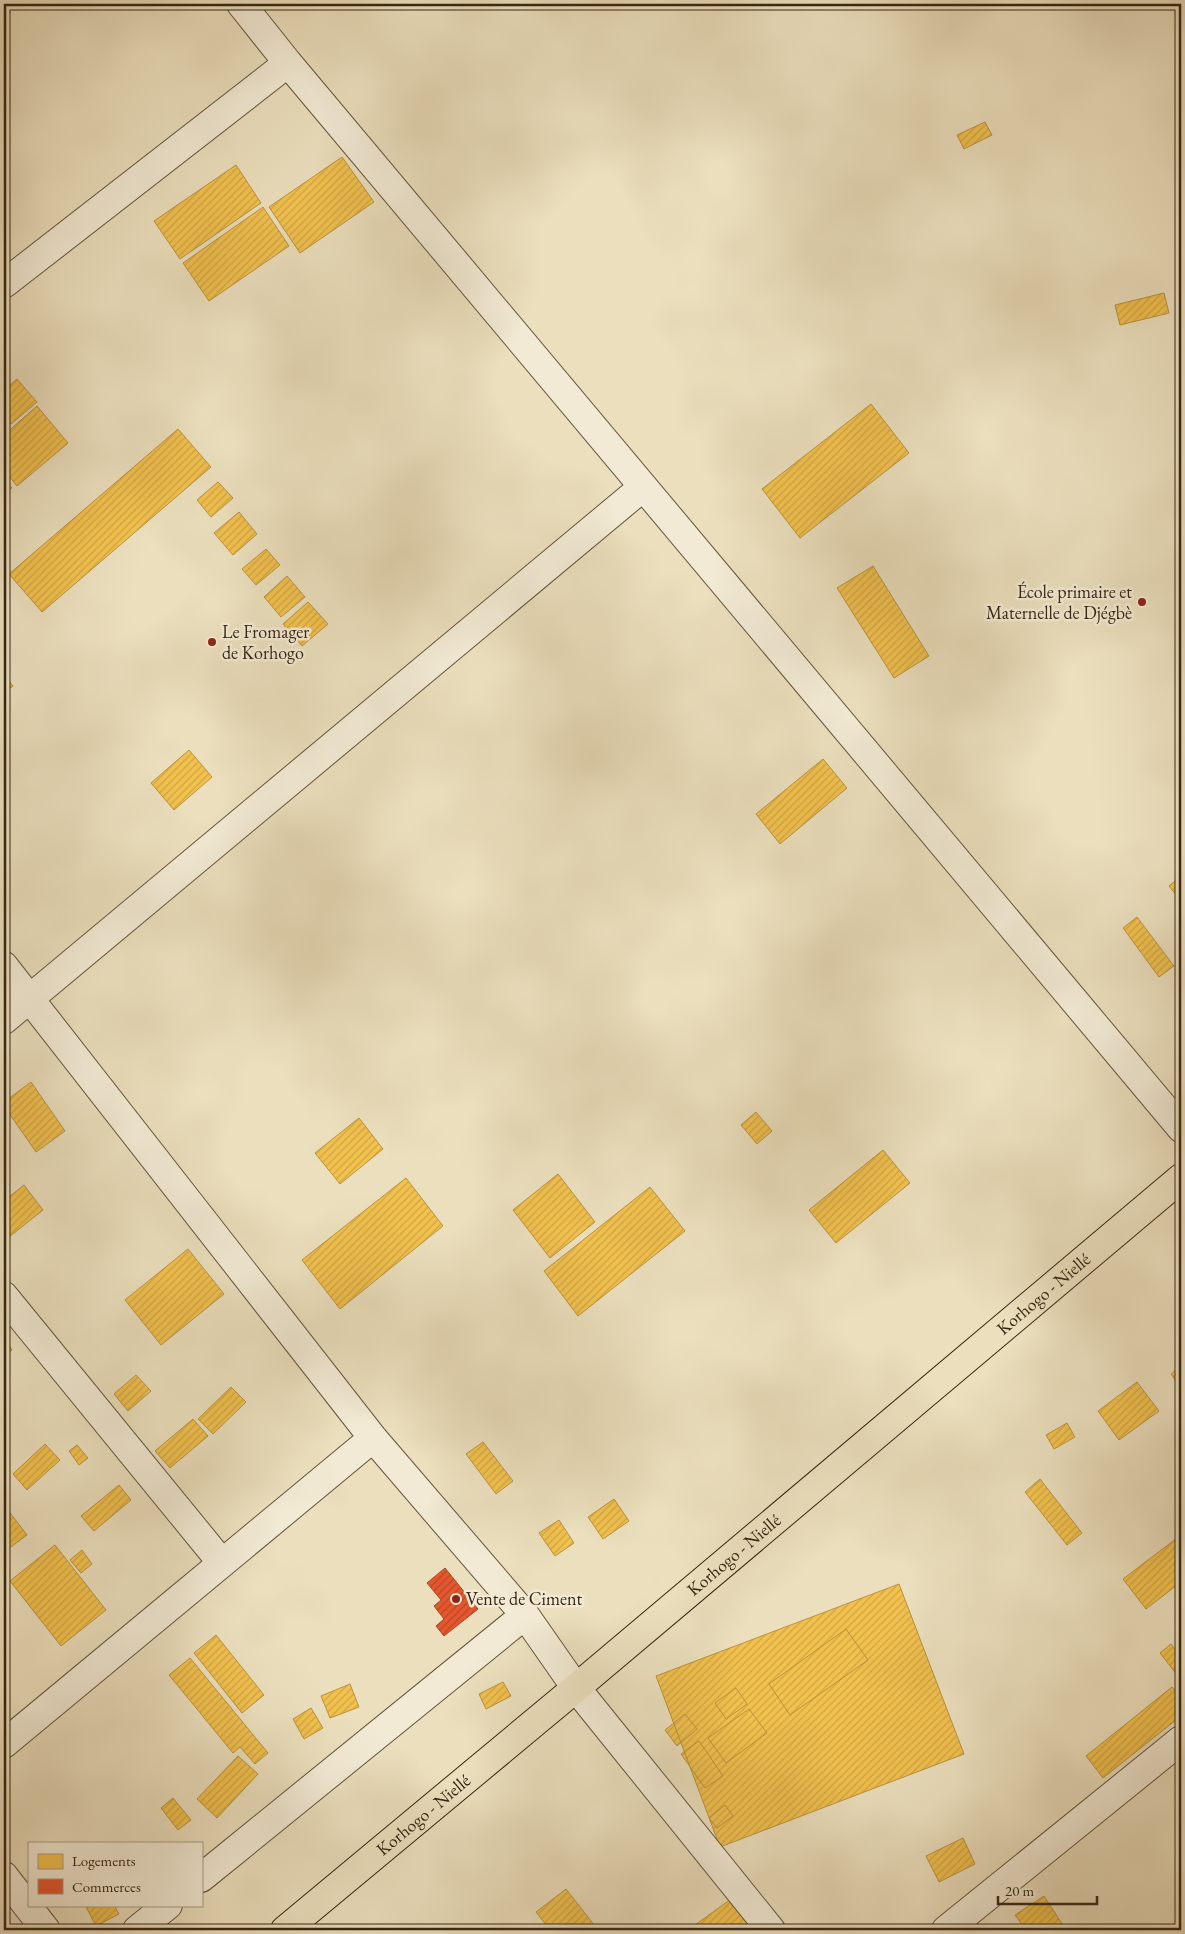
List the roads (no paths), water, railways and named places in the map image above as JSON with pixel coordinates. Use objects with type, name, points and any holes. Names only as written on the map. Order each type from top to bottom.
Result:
[{"type":"main road","name":"Korhogo - Niellé","points":[[286,1930],[1181,1178]]},
{"type":"street","points":[[241,4],[288,64],[1181,1128]]},
{"type":"street","points":[[4,284],[288,64]]},
{"type":"street","points":[[4,1020],[643,487]]},
{"type":"street","points":[[4,966],[373,1438],[525,1615],[576,1688],[771,1930]]},
{"type":"street","points":[[4,1296],[222,1563]]},
{"type":"street","points":[[4,1744],[373,1438]]},
{"type":"street","points":[[202,1877],[525,1615]]},
{"type":"street","points":[[946,1930],[1181,1740]]},
{"type":"street","points":[[4,1876],[46,1930]]},
{"type":"street","points":[[137,1930],[167,1906]]},
{"type":"place","name":"École primaire et Maternelle de Djégbè","points":[[1142,602]]},
{"type":"place","name":"Le Fromager de Korhogo","points":[[212,642]]},
{"type":"place","name":"Vente de Ciment","points":[[456,1599]]}]
